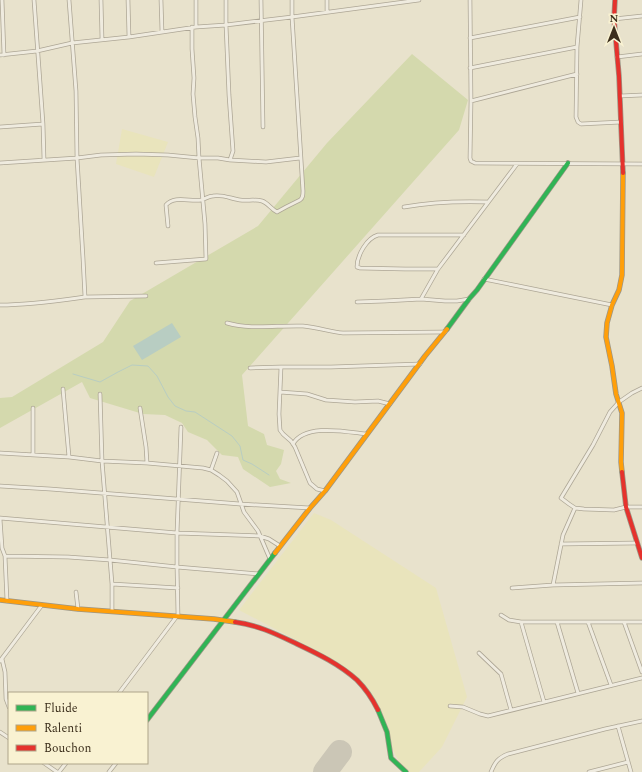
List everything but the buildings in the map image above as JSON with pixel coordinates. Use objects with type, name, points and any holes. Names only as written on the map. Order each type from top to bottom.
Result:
[{"type":"street","points":[[2,0],[2,55],[37,51],[72,43],[102,39],[129,37],[194,27],[226,25],[292,17],[419,0]]},
{"type":"street","points":[[34,0],[44,124],[44,160]]},
{"type":"street","points":[[69,0],[76,91],[77,158],[84,258],[85,297]]},
{"type":"street","points":[[101,0],[102,39]]},
{"type":"street","points":[[128,0],[129,37]]},
{"type":"street","points":[[161,0],[162,32]]},
{"type":"street","points":[[156,263],[206,259],[205,224],[193,94],[194,78],[192,48],[196,0]]},
{"type":"street","points":[[226,0],[233,151],[230,160]]},
{"type":"street","points":[[262,0],[263,127]]},
{"type":"street","points":[[168,226],[166,205],[169,201],[183,199],[202,200],[213,196],[220,196],[242,201],[258,200],[277,212],[300,200],[303,196],[292,0]]},
{"type":"street","points":[[327,0],[327,12]]},
{"type":"street","points":[[470,0],[471,161],[475,163],[517,164],[642,164]]},
{"type":"street","points":[[581,0],[577,47],[576,117],[578,122],[581,124],[621,122]]},
{"type":"street","points":[[615,0],[614,19],[623,163],[622,275],[619,290],[612,305],[607,323],[606,337],[616,394],[622,413],[622,476],[626,507],[642,558]]},
{"type":"street","points":[[614,19],[642,16]]},
{"type":"street","points":[[470,38],[580,17]]},
{"type":"street","points":[[470,68],[577,47]]},
{"type":"street","points":[[617,57],[642,54]]},
{"type":"street","points":[[471,100],[577,74]]},
{"type":"street","points":[[620,96],[642,95]]},
{"type":"street","points":[[0,127],[44,124]]},
{"type":"street","points":[[0,163],[101,155],[136,154],[266,162],[300,158]]},
{"type":"street","points":[[148,719],[280,546],[325,491],[445,332],[568,163]]},
{"type":"street","points":[[421,299],[438,269],[517,164]]},
{"type":"street","points":[[404,207],[446,202],[488,202]]},
{"type":"street","points":[[438,269],[357,267],[358,259],[374,236],[464,235]]},
{"type":"street","points":[[484,279],[612,305]]},
{"type":"street","points":[[0,305],[50,302],[85,297],[146,296]]},
{"type":"street","points":[[357,302],[421,299],[457,301],[468,299]]},
{"type":"street","points":[[226,323],[246,327],[304,326],[343,333],[445,332]]},
{"type":"street","points":[[250,368],[420,364]]},
{"type":"street","points":[[281,367],[279,414],[280,430],[293,444],[299,454],[310,483],[317,489],[325,491]]},
{"type":"street","points":[[642,388],[619,402],[610,412],[593,445],[561,498],[575,508],[614,510],[626,507],[642,507]]},
{"type":"street","points":[[63,389],[68,457]]},
{"type":"street","points":[[280,392],[307,394],[326,400],[355,402],[378,400],[390,404]]},
{"type":"street","points":[[100,394],[102,461],[112,584],[112,611]]},
{"type":"street","points":[[33,408],[33,455]]},
{"type":"street","points":[[140,408],[147,463]]},
{"type":"street","points":[[120,692],[178,616],[177,533],[181,428]]},
{"type":"street","points":[[293,444],[300,436],[316,431],[367,434]]},
{"type":"street","points":[[211,470],[217,453]]},
{"type":"street","points":[[0,454],[68,457],[102,461],[203,468],[211,470],[227,481],[238,495],[240,504],[246,516],[256,528],[270,559]]},
{"type":"street","points":[[0,486],[310,508]]},
{"type":"street","points":[[553,585],[561,544],[566,527],[575,508]]},
{"type":"street","points":[[6,601],[5,556],[2,548],[0,518],[177,533],[260,536],[269,539],[280,546]]},
{"type":"street","points":[[561,544],[637,543]]},
{"type":"street","points":[[5,556],[68,557],[259,574]]},
{"type":"street","points":[[512,588],[553,585],[642,583]]},
{"type":"street","points":[[112,584],[178,588]]},
{"type":"street","points":[[76,592],[78,609]]},
{"type":"street","points":[[0,600],[78,609],[223,620],[249,624],[265,629],[337,664],[358,681],[383,720],[387,732],[391,758],[406,772]]},
{"type":"street","points":[[8,704],[6,699],[5,672],[1,660],[42,604]]},
{"type":"street","points":[[501,615],[509,620],[521,622],[642,622]]},
{"type":"street","points":[[521,622],[544,702]]},
{"type":"street","points":[[557,622],[578,693]]},
{"type":"street","points":[[588,622],[611,685]]},
{"type":"street","points":[[624,622],[642,672]]},
{"type":"street","points":[[479,653],[501,674],[511,710]]},
{"type":"street","points":[[450,706],[463,707],[488,716],[642,678]]},
{"type":"street","points":[[491,772],[494,765],[502,756],[642,721]]},
{"type":"street","points":[[618,726],[631,772]]},
{"type":"street","points":[[589,772],[628,762]]},
{"type":"street","points":[[46,764],[58,772],[65,764]]},
{"type":"street","points":[[109,772],[115,764]]},
{"type":"shaded area","points":[[122,129],[168,142],[154,177],[116,164]]},
{"type":"shaded area","points":[[172,323],[181,337],[142,360],[133,346]]},
{"type":"shaded area","points":[[314,513],[331,520],[436,588],[467,697],[442,747],[419,772],[404,772],[365,685],[300,642],[239,610]]},
{"type":"green space","points":[[412,54],[468,100],[459,130],[242,375],[248,426],[264,434],[267,445],[284,450],[281,464],[276,471],[280,479],[291,483],[270,487],[243,469],[238,457],[222,455],[207,440],[188,432],[182,423],[165,415],[143,414],[90,398],[82,382],[0,428],[0,398],[12,397],[103,342],[130,301],[258,226],[327,143]]},
{"type":"waterway","points":[[73,374],[100,382],[132,365],[148,366],[157,376],[168,397],[175,406],[186,411],[195,412],[232,436],[240,446],[243,460],[269,475]]},
{"type":"runway","points":[[325,772],[340,752]]},
{"type":"traffic: fast","points":[[447,329],[477,290],[568,163]]},
{"type":"traffic: fast","points":[[148,719],[275,553]]},
{"type":"traffic: fast","points":[[378,710],[387,732],[391,758],[406,772]]},
{"type":"traffic: slow","points":[[622,472],[622,413],[616,394],[606,337],[607,323],[612,305],[619,290],[622,275],[623,173]]},
{"type":"traffic: slow","points":[[275,553],[325,491],[425,356],[447,329]]},
{"type":"traffic: slow","points":[[0,600],[78,609],[214,619],[235,622]]},
{"type":"traffic: jam","points":[[615,0],[614,19],[619,76],[623,173]]},
{"type":"traffic: jam","points":[[622,472],[626,507],[642,558]]},
{"type":"traffic: jam","points":[[235,622],[258,627],[310,650],[334,663],[360,683],[369,694],[378,710]]}]
